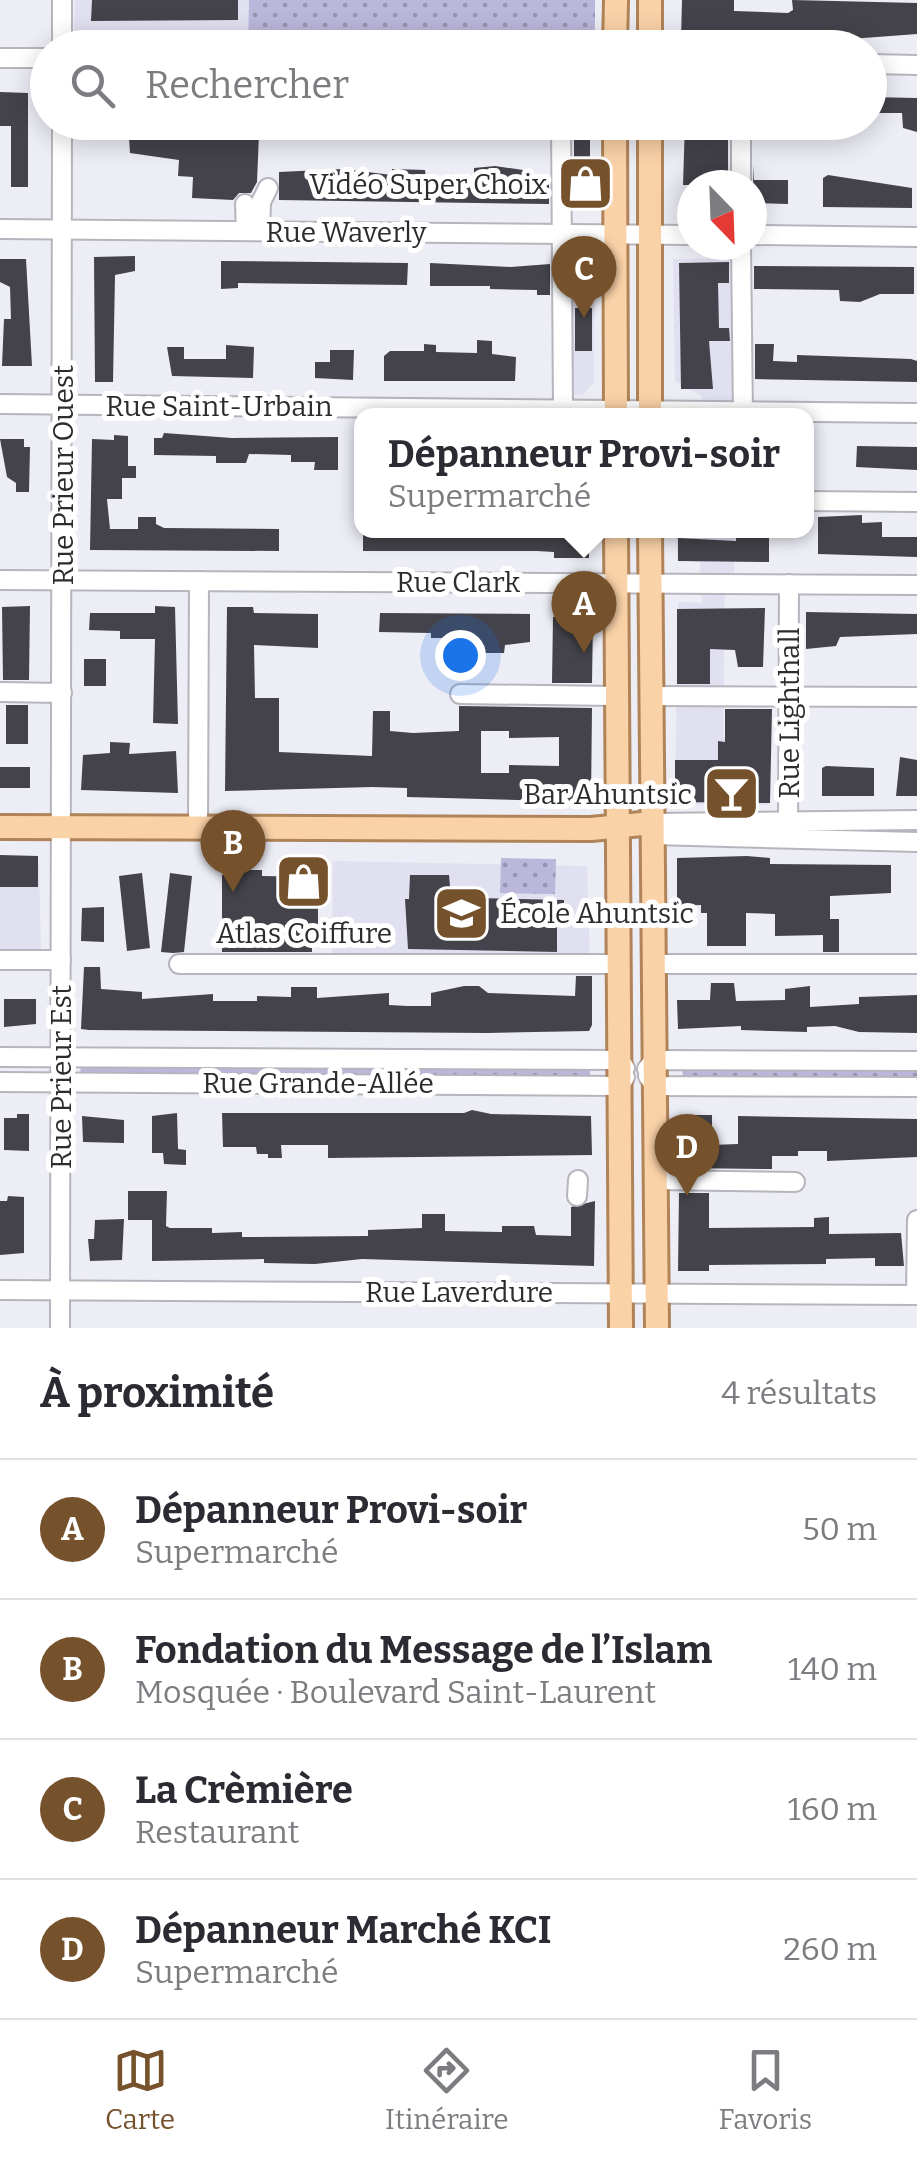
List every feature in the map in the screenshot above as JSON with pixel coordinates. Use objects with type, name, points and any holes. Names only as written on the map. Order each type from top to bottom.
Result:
[{"type":"main road","points":[[616,0],[616,30]]},
{"type":"main road","points":[[650,0],[650,30]]},
{"type":"main road","points":[[616,140],[616,408]]},
{"type":"main road","points":[[650,140],[650,408]]},
{"type":"main road","points":[[616,538],[616,696],[610,829],[618,964],[655,1180],[657,1328]]},
{"type":"main road","points":[[621,1328],[620,1294],[637,1073],[654,964],[650,538]]},
{"type":"main road","points":[[0,827],[652,829]]},
{"type":"street","points":[[62,0],[62,30]]},
{"type":"street","points":[[0,58],[30,58]]},
{"type":"street","points":[[887,64],[917,65]]},
{"type":"street","name":"Rue Prieur Ouest","points":[[62,140],[62,827]]},
{"type":"street","points":[[561,140],[562,408]]},
{"type":"street","points":[[741,140],[741,170]]},
{"type":"street","points":[[253,231],[268,188]]},
{"type":"street","points":[[246,204],[253,231]]},
{"type":"street","name":"Rue Waverly","points":[[0,228],[677,235]]},
{"type":"street","points":[[767,235],[917,237]]},
{"type":"street","points":[[740,260],[742,408]]},
{"type":"street","name":"Rue Saint-Urbain","points":[[0,404],[396,408]]},
{"type":"street","name":"Rue Saint-Urbain","points":[[814,414],[917,414]]},
{"type":"street","points":[[814,501],[917,502]]},
{"type":"street","name":"Rue Clark","points":[[0,580],[917,585]]},
{"type":"street","points":[[198,828],[199,582]]},
{"type":"street","name":"Rue Lighthall","points":[[788,842],[789,584]]},
{"type":"street","points":[[0,692],[62,692]]},
{"type":"street","points":[[460,694],[616,696]]},
{"type":"street","points":[[651,696],[917,697]]},
{"type":"street","points":[[652,829],[788,820],[917,820]]},
{"type":"street","name":"Rue Prieur Est","points":[[60,1328],[62,827]]},
{"type":"street","points":[[652,829],[788,842],[917,842]]},
{"type":"street","points":[[0,960],[61,960]]},
{"type":"street","points":[[179,964],[618,964]]},
{"type":"street","points":[[654,964],[917,964]]},
{"type":"street","name":"Rue Grande-Allée","points":[[0,1057],[637,1073],[917,1087]]},
{"type":"street","name":"Rue Grande-Allée","points":[[0,1082],[637,1073],[917,1061]]},
{"type":"street","points":[[655,1180],[794,1182]]},
{"type":"street","points":[[917,1220],[917,1295]]},
{"type":"street","name":"Rue Laverdure","points":[[0,1290],[917,1295]]},
{"type":"shaded area","points":[[75,0],[249,0],[248,30],[74,30]]},
{"type":"shaded area","points":[[249,0],[595,0],[595,30],[248,30]]},
{"type":"shaded area","points":[[565,248],[589,251],[594,261],[594,382],[583,395],[567,395]]},
{"type":"shaded area","points":[[673,259],[743,260],[745,408],[702,408],[702,396],[675,381]]},
{"type":"shaded area","points":[[676,538],[735,538],[734,590],[725,591],[723,737],[770,738],[768,805],[675,804],[678,602],[702,603],[700,562],[677,560]]},
{"type":"shaded area","points":[[501,858],[556,859],[555,894],[500,893]]},
{"type":"shaded area","points":[[0,861],[39,862],[41,954],[0,953]]},
{"type":"shaded area","name":"École Ahuntsic","points":[[333,861],[587,866],[590,963],[332,961]]},
{"type":"shaded area","points":[[81,1064],[590,1066],[590,1079],[80,1076]]},
{"type":"shaded area","points":[[682,1067],[917,1067],[917,1081],[683,1080]]},
{"type":"building","points":[[92,0],[238,0],[238,20],[91,21]]},
{"type":"building","points":[[682,0],[734,0],[734,11],[788,13],[793,10],[792,0],[917,3],[917,34],[887,36],[887,30],[681,30]]},
{"type":"building","points":[[0,92],[28,93],[28,187],[11,187],[11,126],[0,126]]},
{"type":"building","points":[[887,97],[917,98],[917,132],[903,128],[902,113],[887,113]]},
{"type":"building","points":[[129,140],[259,140],[257,182],[251,193],[239,193],[233,200],[192,198],[193,177],[178,176],[179,160],[130,153]]},
{"type":"building","points":[[574,140],[590,140],[590,208],[574,208]]},
{"type":"building","points":[[684,140],[728,140],[728,170],[683,170]]},
{"type":"building","points":[[474,168],[523,170],[523,174],[549,181],[549,204],[279,200],[279,172],[343,169],[392,175],[392,169],[425,170],[426,178],[474,179]]},
{"type":"building","points":[[828,175],[912,188],[912,208],[823,207],[823,178]]},
{"type":"building","points":[[767,180],[788,180],[788,204],[767,203]]},
{"type":"building","points":[[135,256],[135,271],[115,275],[113,382],[95,382],[94,257]]},
{"type":"building","points":[[0,259],[26,259],[32,366],[2,366],[4,319],[11,319],[10,287],[0,282]]},
{"type":"building","points":[[221,261],[408,263],[407,285],[238,283],[238,288],[221,289]]},
{"type":"building","points":[[729,262],[729,283],[718,283],[719,328],[729,328],[730,341],[709,341],[713,389],[681,389],[679,263]]},
{"type":"building","points":[[430,263],[511,267],[550,264],[550,295],[537,295],[537,290],[490,286],[430,286]]},
{"type":"building","points":[[754,266],[914,267],[914,294],[880,294],[860,302],[840,301],[839,290],[754,289]]},
{"type":"building","points":[[575,308],[592,308],[592,351],[575,351]]},
{"type":"building","points":[[477,340],[492,341],[492,354],[516,357],[515,381],[384,381],[384,356],[390,351],[424,351],[424,344],[436,345],[436,352],[477,353]]},
{"type":"building","points":[[755,344],[774,344],[773,361],[797,362],[797,355],[911,359],[917,361],[917,382],[755,379]]},
{"type":"building","points":[[226,345],[254,347],[253,378],[172,376],[167,347],[184,347],[184,359],[226,359]]},
{"type":"building","points":[[330,350],[354,350],[353,380],[315,378],[315,362],[330,362]]},
{"type":"building","points":[[164,433],[232,438],[338,437],[338,470],[314,470],[315,462],[291,462],[291,455],[249,454],[246,463],[216,463],[216,456],[154,455],[154,438],[162,438]]},
{"type":"building","points":[[114,435],[128,436],[128,466],[136,466],[136,478],[122,478],[122,499],[107,499],[110,529],[138,529],[138,517],[156,517],[156,524],[164,528],[279,529],[279,551],[90,550],[92,439],[114,440]]},
{"type":"building","points":[[0,439],[24,439],[24,447],[30,447],[29,492],[16,492],[16,483],[7,477]]},
{"type":"building","points":[[857,446],[917,447],[917,470],[856,467]]},
{"type":"building","points":[[862,515],[862,523],[882,522],[882,537],[917,537],[917,557],[818,554],[818,517]]},
{"type":"building","points":[[363,538],[589,538],[589,558],[554,558],[554,552],[537,551],[363,551]]},
{"type":"building","points":[[678,538],[769,538],[769,562],[678,561]]},
{"type":"building","points":[[30,606],[29,680],[3,680],[2,607]]},
{"type":"building","points":[[155,606],[175,607],[178,724],[153,723],[155,639],[120,639],[120,631],[89,630],[90,613],[155,613]]},
{"type":"building","points":[[227,607],[253,607],[254,613],[318,614],[318,648],[254,645],[255,698],[279,698],[279,752],[372,756],[373,711],[390,711],[390,731],[413,733],[459,731],[459,706],[592,708],[591,802],[407,797],[407,788],[225,791]],"holes":[[[481,731],[509,731],[509,738],[559,737],[559,766],[509,765],[509,773],[481,773]]]},
{"type":"building","points":[[765,608],[763,667],[738,667],[735,650],[710,649],[710,684],[677,684],[677,609]]},
{"type":"building","points":[[806,612],[917,614],[917,634],[840,637],[836,646],[806,649]]},
{"type":"building","points":[[380,613],[530,614],[530,642],[505,645],[504,653],[478,653],[478,647],[450,647],[450,638],[431,638],[431,633],[379,632]]},
{"type":"building","points":[[553,617],[593,617],[592,683],[552,683]]},
{"type":"building","points":[[84,659],[106,659],[106,686],[84,686]]},
{"type":"building","points":[[6,705],[28,705],[28,744],[6,744]]},
{"type":"building","points":[[725,709],[772,709],[770,803],[675,802],[675,760],[718,760],[718,741],[725,742]]},
{"type":"building","points":[[110,742],[130,743],[129,754],[176,751],[178,793],[81,790],[83,755],[110,753]]},
{"type":"building","points":[[900,757],[917,760],[917,796],[896,796]]},
{"type":"building","points":[[0,767],[30,767],[30,788],[0,788]]},
{"type":"building","points":[[822,768],[874,768],[874,796],[822,796]]},
{"type":"building","points":[[0,855],[38,856],[38,887],[0,887]]},
{"type":"building","points":[[677,858],[770,858],[770,864],[891,865],[891,893],[830,896],[830,919],[839,919],[839,952],[823,952],[823,935],[775,936],[775,914],[746,913],[746,946],[707,946],[707,913],[701,913],[701,905],[677,906]]},
{"type":"building","points":[[230,870],[262,870],[262,876],[318,877],[318,928],[312,928],[312,952],[222,952],[222,875],[229,875]]},
{"type":"building","points":[[142,873],[150,948],[127,951],[119,876]]},
{"type":"building","points":[[170,873],[192,876],[184,952],[161,952]]},
{"type":"building","points":[[410,875],[449,875],[452,909],[475,909],[476,898],[564,900],[564,924],[557,924],[557,952],[408,949],[405,899],[409,899]]},
{"type":"building","points":[[104,907],[104,942],[81,941],[82,908]]},
{"type":"building","points":[[84,967],[100,967],[101,989],[142,992],[142,999],[213,994],[213,1001],[257,1001],[257,996],[291,997],[291,987],[317,987],[317,998],[389,993],[389,1005],[407,1006],[431,1006],[431,993],[464,986],[479,986],[488,993],[575,996],[576,976],[592,976],[592,1025],[589,1031],[487,1033],[89,1030],[81,1029]]},
{"type":"building","points":[[711,983],[734,983],[736,1001],[785,1000],[785,989],[810,986],[810,1007],[859,1004],[859,997],[917,995],[917,1033],[859,1032],[835,1026],[807,1027],[807,1032],[741,1030],[741,1026],[678,1029],[677,1000],[710,1000]]},
{"type":"building","points":[[4,999],[36,999],[36,1024],[4,1027]]},
{"type":"building","points":[[472,1110],[491,1114],[591,1116],[592,1155],[328,1158],[328,1145],[281,1145],[282,1158],[268,1158],[268,1154],[257,1154],[256,1147],[223,1147],[222,1113]]},
{"type":"building","points":[[177,1113],[178,1149],[186,1150],[186,1165],[164,1164],[163,1153],[152,1153],[152,1116]]},
{"type":"building","points":[[17,1114],[29,1114],[29,1151],[4,1150],[4,1118],[17,1118]]},
{"type":"building","points":[[679,1115],[712,1115],[712,1145],[738,1144],[738,1116],[917,1119],[917,1157],[827,1161],[827,1151],[798,1151],[798,1156],[772,1156],[772,1169],[679,1168]]},
{"type":"building","points":[[82,1116],[124,1120],[124,1143],[83,1142]]},
{"type":"building","points":[[128,1191],[167,1191],[166,1226],[170,1228],[212,1228],[212,1233],[242,1232],[242,1237],[368,1236],[368,1230],[422,1228],[422,1214],[445,1214],[445,1231],[502,1232],[502,1226],[534,1226],[536,1235],[571,1236],[571,1207],[595,1201],[594,1266],[362,1259],[315,1264],[264,1263],[264,1259],[152,1261],[152,1220],[128,1220]]},
{"type":"building","points":[[679,1193],[709,1193],[709,1228],[814,1227],[814,1218],[829,1217],[829,1234],[901,1233],[904,1266],[875,1266],[875,1258],[826,1259],[826,1264],[709,1265],[709,1271],[678,1271]]},
{"type":"building","points":[[8,1196],[24,1197],[24,1253],[0,1255],[0,1201],[7,1201]]},
{"type":"building","points":[[124,1219],[122,1260],[90,1261],[88,1239],[94,1239],[95,1220]]},
{"type":"place","name":"Vidéo Super Choix","points":[[586,184]]},
{"type":"place","name":"La Crèmière","points":[[584,318]]},
{"type":"place","name":"Dépanneur Provi-soir","points":[[584,653]]},
{"type":"place","name":"Bar Ahuntsic","points":[[731,794]]},
{"type":"place","name":"Atlas Coiffure","points":[[304,882]]},
{"type":"place","name":"Fondation du Message de l’Islam","points":[[233,892]]},
{"type":"place","name":"École Ahuntsic","points":[[461,913]]},
{"type":"place","name":"Dépanneur Marché KCI","points":[[687,1196]]}]
